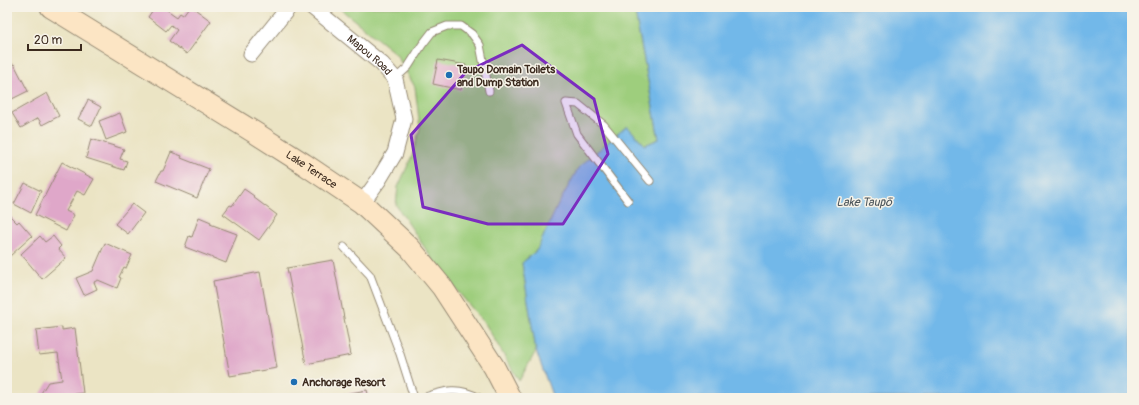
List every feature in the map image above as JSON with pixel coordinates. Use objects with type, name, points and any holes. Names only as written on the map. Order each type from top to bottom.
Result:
[{"type":"main road","name":"Lake Terrace","points":[[51,7],[269,142],[362,203],[410,248],[442,287],[494,368],[510,398]]},
{"type":"street","points":[[251,54],[289,7]]},
{"type":"street","name":"Mapou Road","points":[[312,7],[382,64],[395,79],[404,119],[395,153],[378,181],[362,203]]},
{"type":"lane","points":[[395,79],[408,67],[432,32],[447,26],[461,26],[472,34],[480,45],[489,92]]},
{"type":"lane","points":[[628,201],[577,134],[566,103],[578,104],[604,125],[650,181]]},
{"type":"lane","points":[[344,247],[370,275],[400,354],[414,398]]},
{"type":"lane","points":[[422,398],[444,391],[458,391],[472,394],[479,398]]},
{"type":"highlighted area","points":[[522,45],[594,99],[608,154],[563,224],[488,224],[423,207],[411,135],[466,72]]},
{"type":"green space","points":[[338,7],[634,7],[659,139],[645,145],[627,126],[579,167],[558,205],[537,250],[522,263],[536,351],[519,381],[486,325],[439,269],[396,205],[398,187],[412,156],[420,128],[415,87],[396,54]]},
{"type":"water","name":"Lake Taupō","points":[[634,7],[1132,7],[1132,398],[553,398],[536,351],[522,263],[537,250],[558,205],[579,167],[627,126],[645,145],[659,139]]},
{"type":"building","points":[[155,7],[163,7],[177,17],[180,13],[183,15],[189,7],[192,7],[211,21],[187,54],[169,41],[177,30],[171,25],[166,31],[148,17]]},
{"type":"building","name":"Taupo Domain Toilets and Dump Station","points":[[438,60],[466,65],[461,90],[433,84]]},
{"type":"building","points":[[14,64],[28,91],[10,100],[9,98],[7,99],[7,68]]},
{"type":"building","points":[[47,93],[59,116],[42,125],[38,118],[21,128],[12,113]]},
{"type":"building","points":[[88,100],[101,107],[92,126],[78,119]]},
{"type":"building","points":[[120,113],[127,132],[106,140],[99,121]]},
{"type":"building","points":[[91,139],[124,149],[120,159],[127,161],[124,170],[86,158]]},
{"type":"building","points":[[171,152],[182,156],[181,158],[209,169],[197,198],[156,181],[161,171],[163,171]]},
{"type":"building","points":[[62,162],[94,179],[85,195],[77,191],[66,211],[74,215],[66,231],[35,215]]},
{"type":"building","points":[[25,183],[41,191],[31,213],[14,204]]},
{"type":"building","points":[[244,189],[277,215],[259,240],[223,214],[230,205],[232,206]]},
{"type":"building","points":[[132,204],[144,213],[128,234],[115,224]]},
{"type":"building","points":[[8,214],[17,223],[19,221],[32,236],[10,256],[7,252]]},
{"type":"building","points":[[199,217],[211,222],[210,224],[237,234],[226,263],[185,247],[189,236],[192,237]]},
{"type":"building","points":[[40,236],[45,242],[53,236],[61,246],[58,249],[66,258],[42,279],[21,254]]},
{"type":"building","points":[[105,243],[132,255],[126,268],[124,267],[119,277],[121,278],[117,288],[98,280],[94,282],[97,289],[84,295],[76,278],[93,271]]},
{"type":"building","points":[[333,260],[351,355],[306,364],[287,268]]},
{"type":"building","points":[[260,272],[277,368],[230,376],[213,281]]},
{"type":"building","points":[[62,327],[62,330],[75,328],[83,393],[57,396],[55,398],[38,398],[48,382],[62,380],[58,353],[39,355],[36,330]]},
{"type":"building","points":[[367,390],[369,398],[329,398],[329,397]]},
{"type":"place","name":"Taupo Domain Toilets and Dump Station","points":[[449,75]]},
{"type":"place","name":"Anchorage Resort","points":[[294,382]]}]
